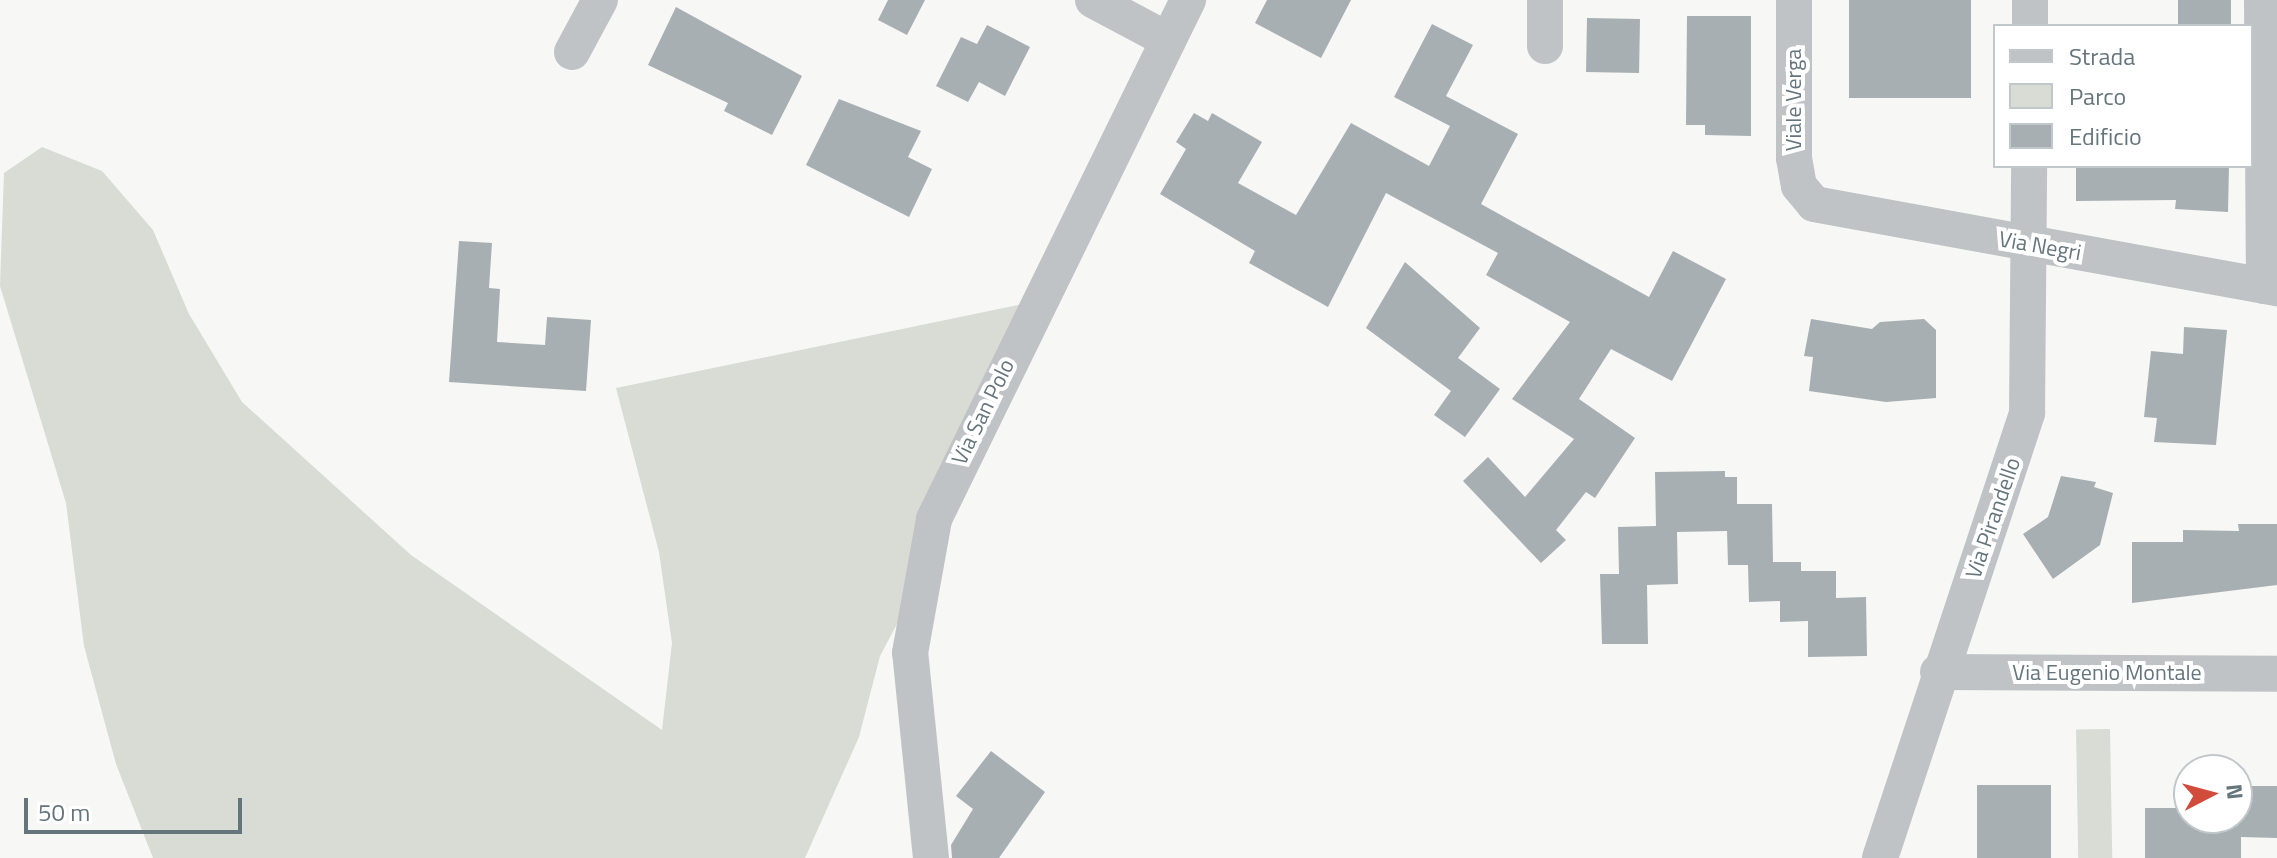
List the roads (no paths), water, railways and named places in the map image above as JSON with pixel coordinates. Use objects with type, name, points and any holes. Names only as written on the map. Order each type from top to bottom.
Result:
[{"type":"street","points":[[572,52],[600,0]]},
{"type":"street","points":[[1093,0],[1166,39]]},
{"type":"street","name":"Via San Polo","points":[[931,858],[910,687],[922,562],[951,476],[1188,0]]},
{"type":"street","points":[[1545,0],[1545,46]]},
{"type":"street","name":"Viale Verga","points":[[1794,0],[1794,158],[1806,198]]},
{"type":"street","points":[[2030,0],[2030,24]]},
{"type":"street","points":[[2262,0],[2270,287]]},
{"type":"street","name":"Via Pirandello","points":[[1880,858],[1938,672],[2027,413],[2029,168]]},
{"type":"street","name":"Via Negri","points":[[1806,198],[1854,216],[2270,287]]},
{"type":"street","name":"Via Eugenio Montale","points":[[1938,672],[2277,674]]}]
